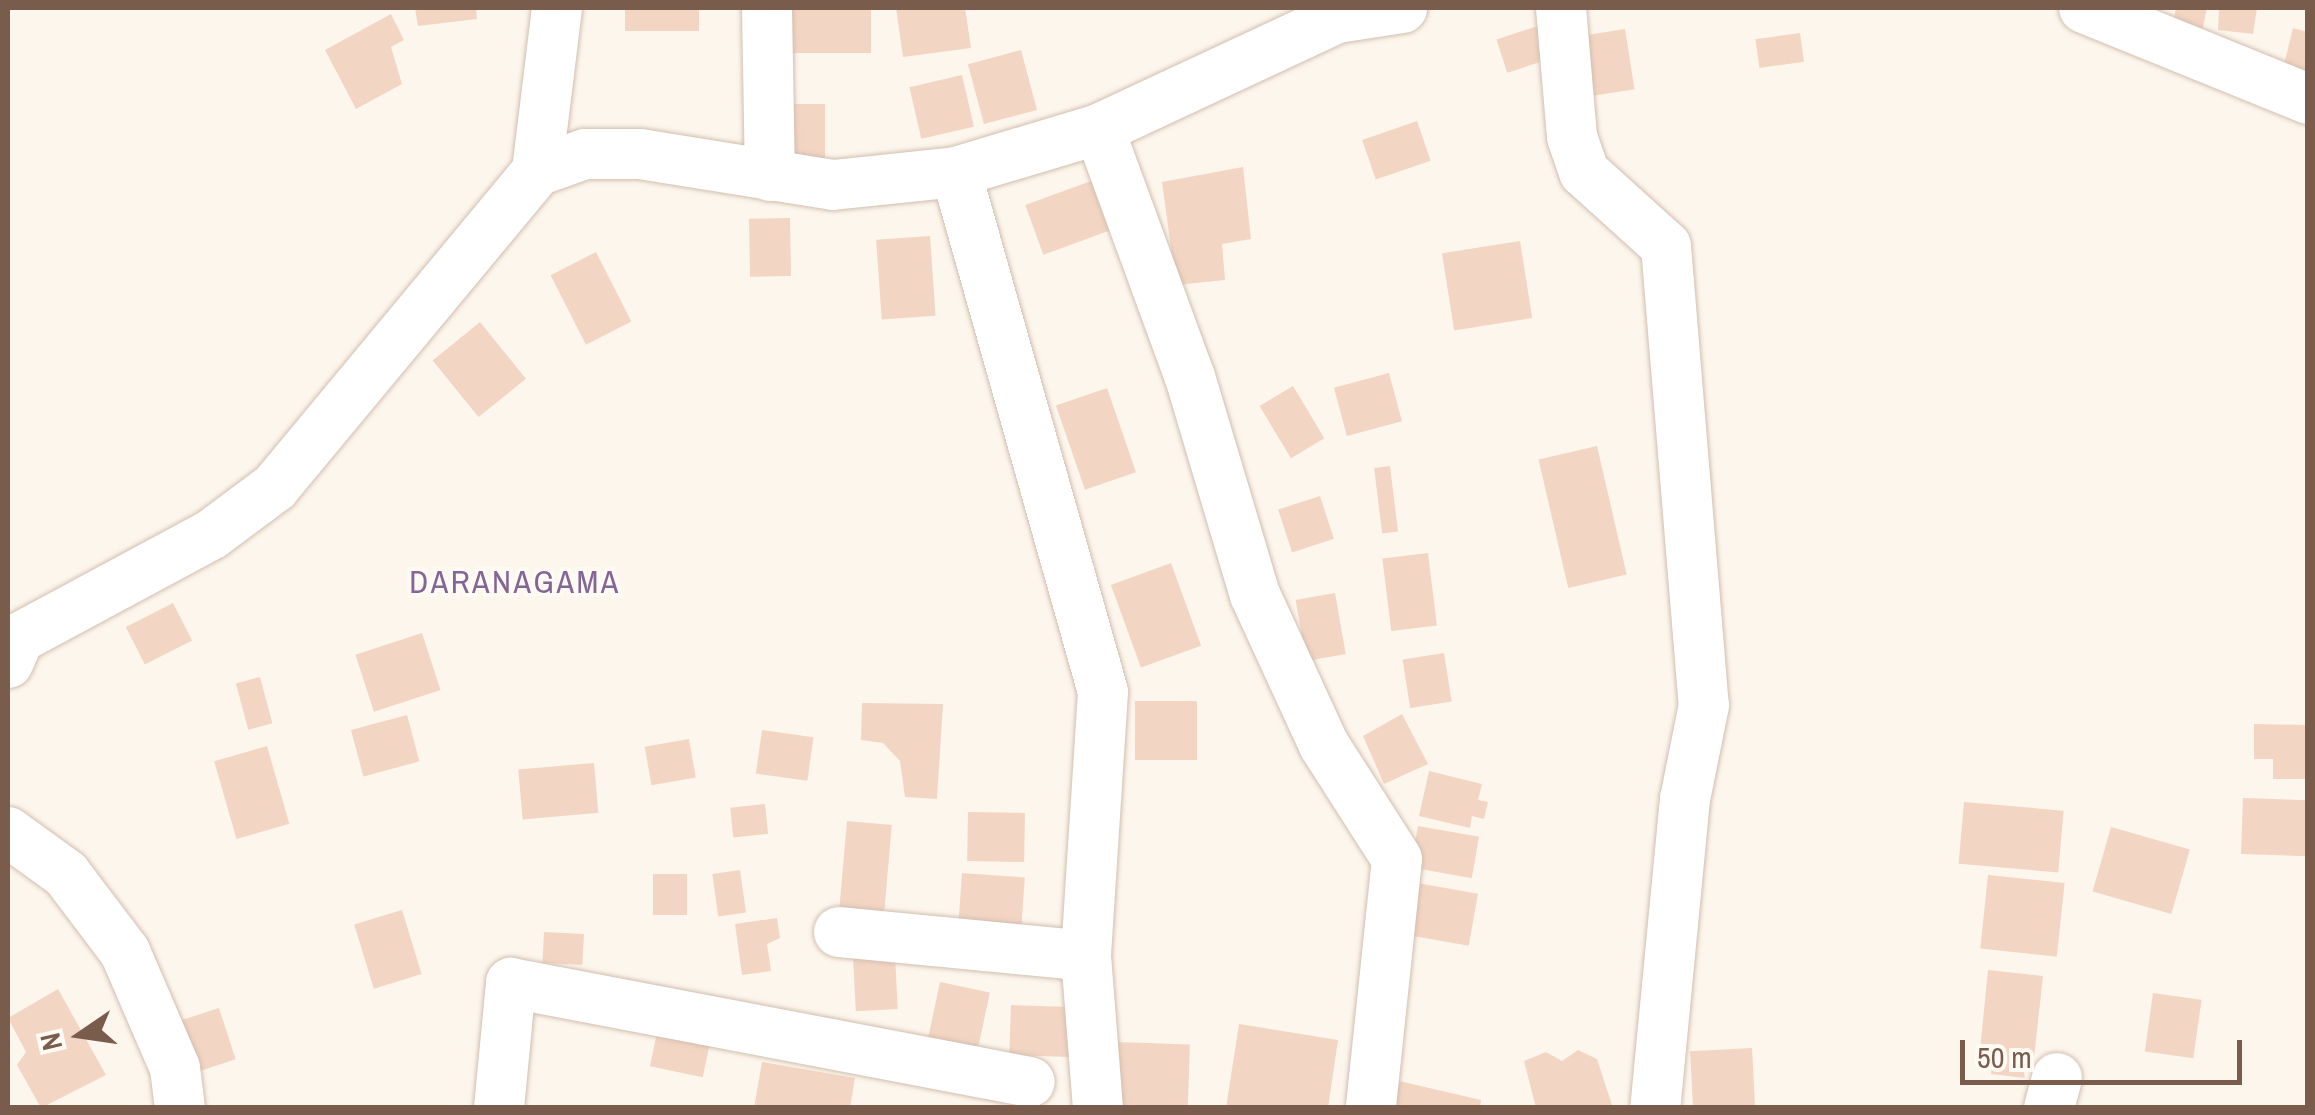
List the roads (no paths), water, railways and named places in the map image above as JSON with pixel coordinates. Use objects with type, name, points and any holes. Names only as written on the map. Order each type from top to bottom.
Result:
[{"type":"street","points":[[537,171],[557,8]]},
{"type":"street","points":[[767,8],[770,176]]},
{"type":"street","points":[[8,663],[19,638],[212,534],[275,486],[537,171],[586,154],[640,154],[833,184],[956,172],[1099,129],[1337,18],[1402,8]]},
{"type":"street","points":[[1561,8],[1572,137],[1584,172],[1666,246],[1704,705],[1685,799],[1655,1108]]},
{"type":"street","points":[[2084,8],[2308,99]]},
{"type":"street","points":[[1099,129],[1190,376],[1255,595],[1324,745],[1398,859],[1371,1108]]},
{"type":"street","points":[[498,1108],[511,983],[1097,1095],[1086,956],[1103,692],[956,172]]},
{"type":"street","points":[[8,832],[66,874],[126,952],[175,1068],[180,1108]]},
{"type":"street","points":[[839,932],[1086,956]]},
{"type":"street","points":[[948,1066],[1030,1082]]},
{"type":"district","name":"DARANAGAMA","points":[[515,582]]}]
